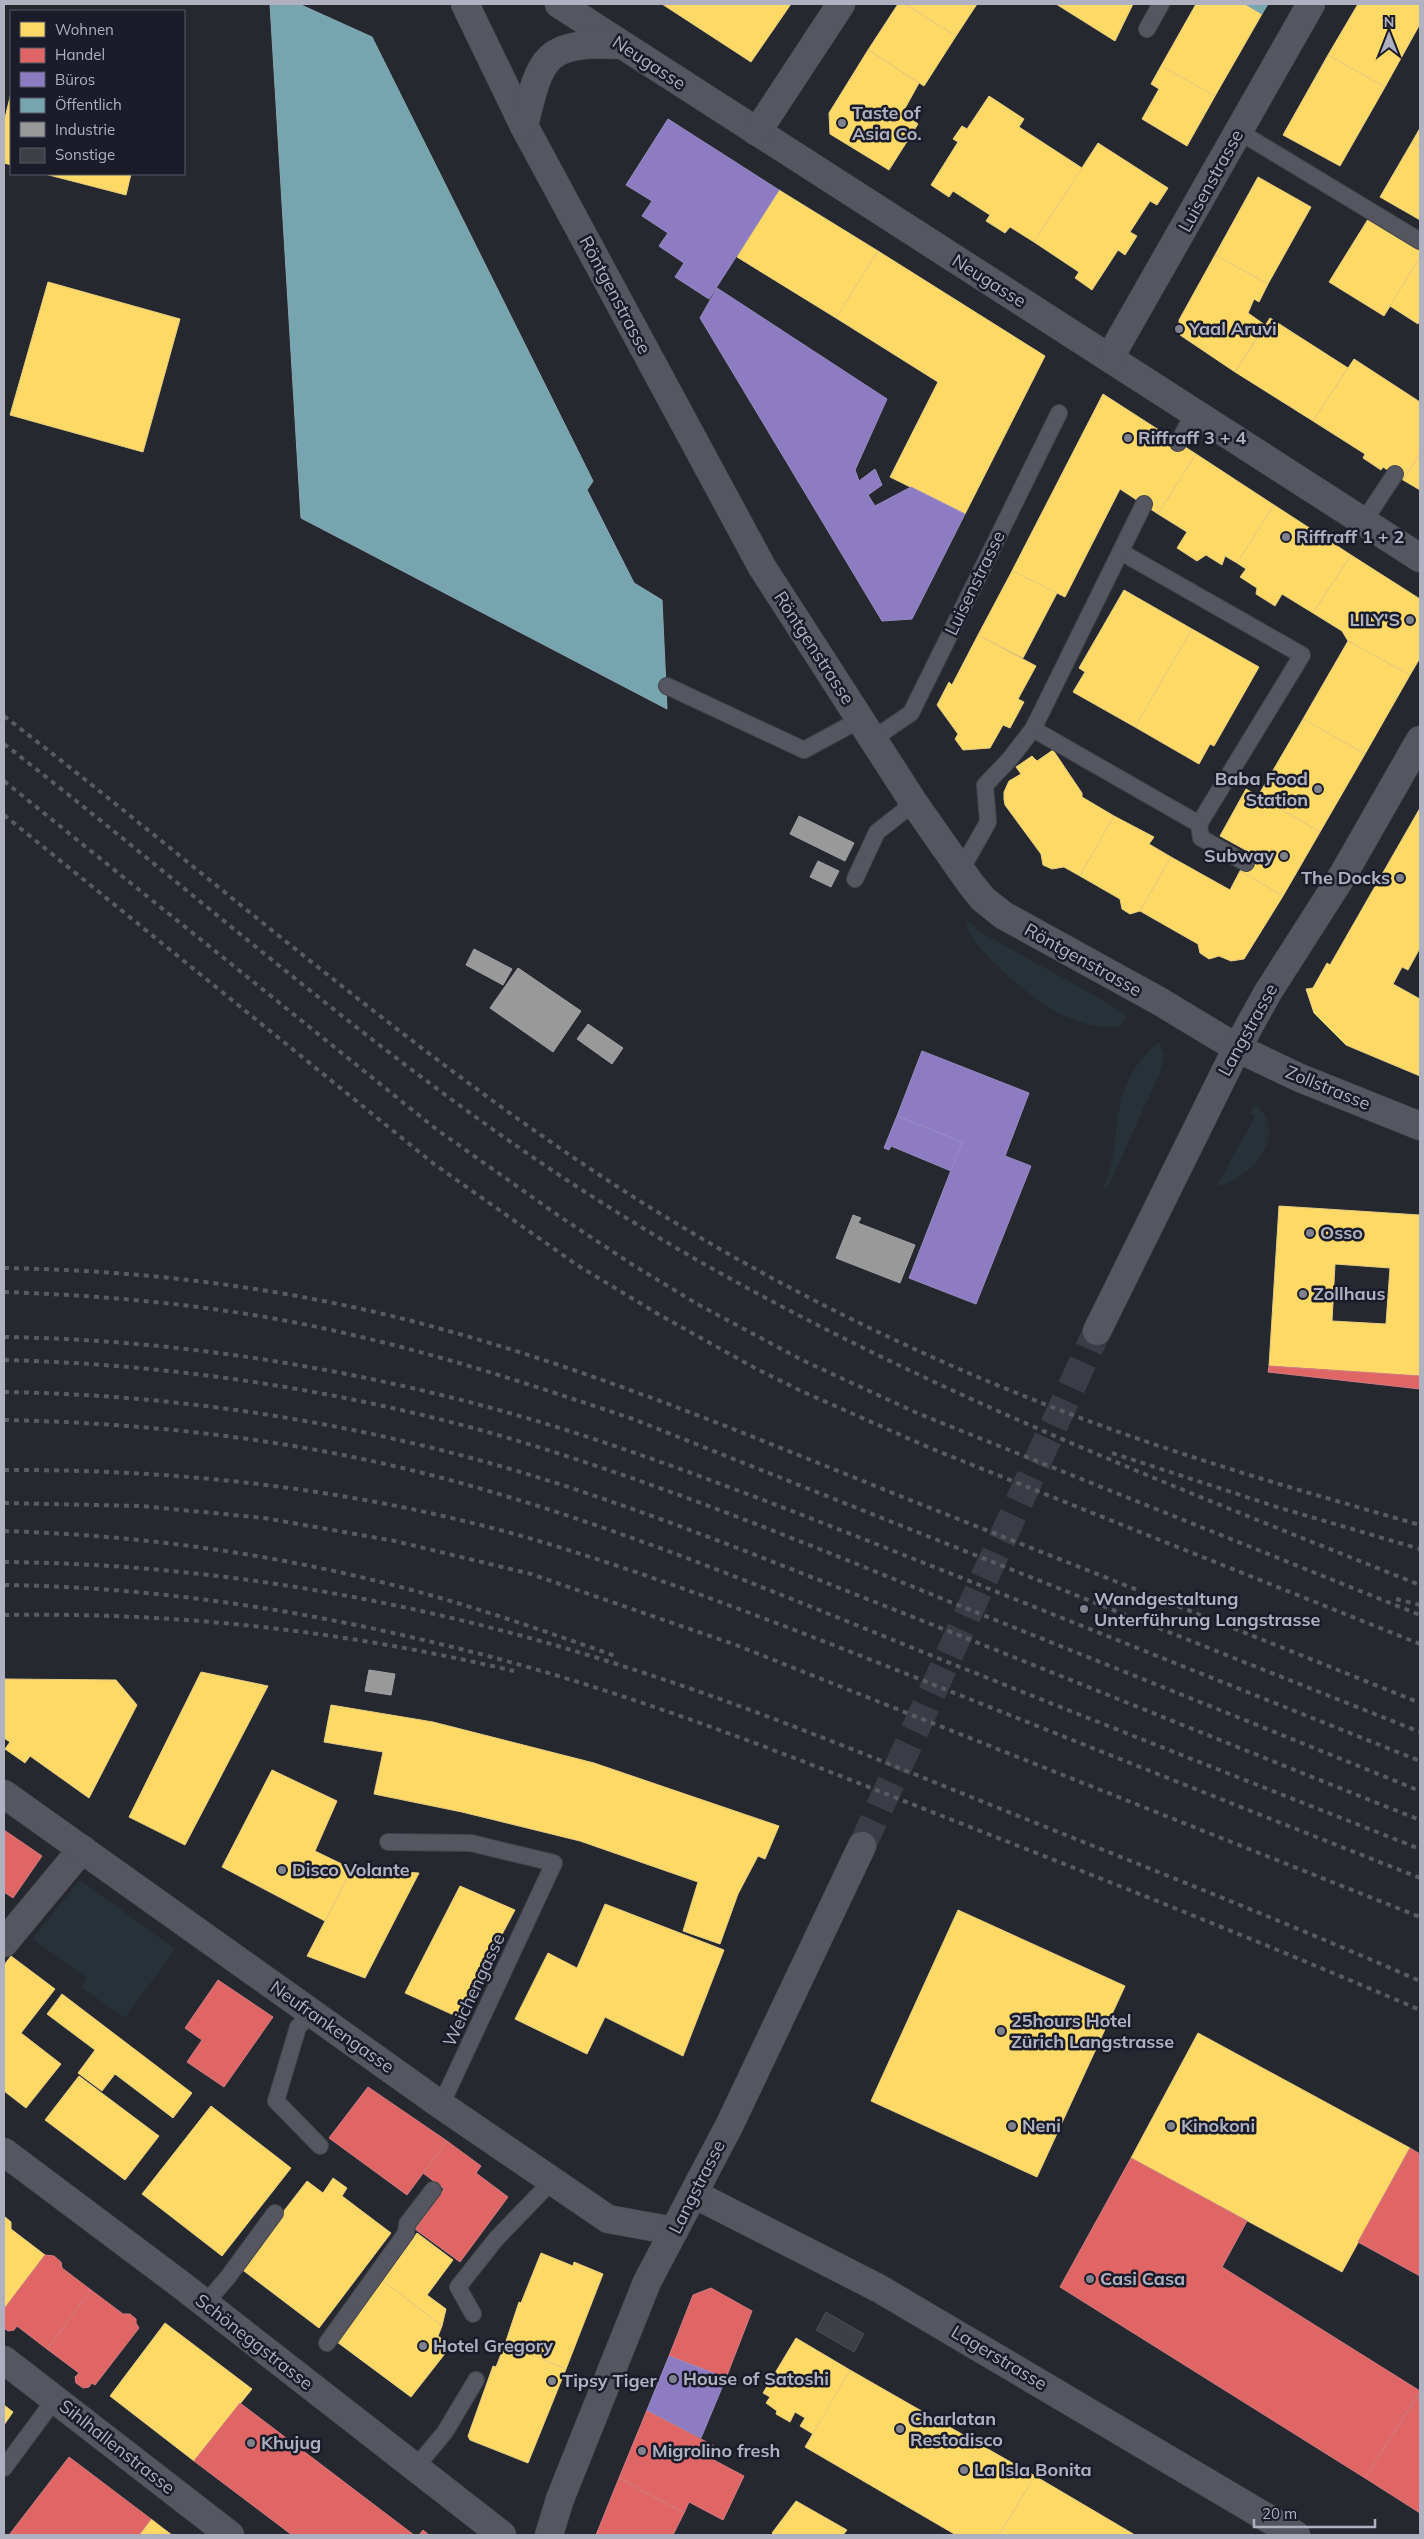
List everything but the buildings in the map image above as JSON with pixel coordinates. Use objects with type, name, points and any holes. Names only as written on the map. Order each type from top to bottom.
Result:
[{"type":"street","name":"Röntgenstrasse","points":[[465,4],[524,126],[762,567],[914,803],[961,870],[983,899],[1003,915],[1237,1048]]},
{"type":"street","name":"Neugasse","points":[[559,4],[1420,558]]},
{"type":"street","points":[[757,132],[840,4]]},
{"type":"street","name":"Luisenstrasse","points":[[1110,358],[1311,4]]},
{"type":"street","points":[[524,126],[532,92],[543,65],[560,49],[586,44],[622,45]]},
{"type":"street","name":"Langstrasse","points":[[1097,1331],[1237,1048],[1268,992],[1344,873],[1420,740]]},
{"type":"street","name":"Zollstrasse","points":[[1237,1048],[1300,1078],[1420,1126]]},
{"type":"street","name":"Neufrankengasse","points":[[4,1794],[441,2105],[608,2219],[674,2231]]},
{"type":"street","name":"Langstrasse","points":[[549,2535],[560,2499],[647,2282],[734,2115],[862,1846]]},
{"type":"street","points":[[4,1943],[82,1849]]},
{"type":"street","name":"Schöneggstrasse","points":[[4,2152],[205,2304],[502,2535]]},
{"type":"street","name":"Lagerstrasse","points":[[694,2194],[880,2288],[1296,2535]]},
{"type":"street","name":"Sihlhallenstrasse","points":[[4,2360],[230,2535]]},
{"type":"lane","points":[[1147,28],[1161,4]]},
{"type":"lane","points":[[1238,132],[1420,241]]},
{"type":"lane","name":"Luisenstrasse","points":[[666,686],[804,750],[911,713],[1059,413]]},
{"type":"lane","points":[[1178,443],[1194,413]]},
{"type":"lane","points":[[1364,521],[1395,474]]},
{"type":"lane","points":[[961,870],[988,822],[985,785],[1009,760],[1033,729],[1144,504]]},
{"type":"lane","points":[[1121,552],[1302,655],[1199,824],[1201,838],[1246,863]]},
{"type":"lane","points":[[1033,729],[1199,824]]},
{"type":"lane","points":[[855,879],[877,832],[914,803]]},
{"type":"lane","name":"Weichengasse","points":[[388,1842],[472,1843],[554,1863],[441,2105]]},
{"type":"lane","points":[[313,2013],[298,2027],[276,2101],[320,2146]]},
{"type":"lane","points":[[473,2314],[458,2287],[496,2239],[552,2181]]},
{"type":"lane","points":[[327,2343],[406,2233],[408,2224],[433,2190]]},
{"type":"lane","points":[[205,2304],[228,2277],[275,2213]]},
{"type":"lane","points":[[415,2468],[445,2432],[476,2380]]},
{"type":"lane","points":[[4,2468],[55,2399]]},
{"type":"shaded area","points":[[967,920],[982,933],[1111,1005],[1127,1016],[1122,1025],[1106,1027],[1080,1022],[1063,1016],[1046,1006],[1002,971],[988,956],[968,930]]},
{"type":"shaded area","points":[[1159,1042],[1164,1054],[1162,1068],[1107,1189],[1104,1188],[1114,1147],[1123,1093],[1130,1076],[1142,1059]]},
{"type":"shaded area","points":[[1256,1105],[1265,1117],[1269,1130],[1267,1143],[1261,1155],[1241,1176],[1229,1183],[1216,1187],[1255,1116],[1250,1113]]},
{"type":"shaded area","points":[[80,1880],[175,1949],[125,2018],[81,1987],[87,1978],[32,1939]]},
{"type":"tunnel","points":[[862,1846],[1097,1331]]},
{"type":"railway","points":[[4,716],[308,959],[461,1078],[540,1135],[621,1189],[726,1252],[834,1310],[944,1363],[1001,1387],[1146,1442],[1420,1525]]},
{"type":"railway","points":[[4,744],[382,1047],[539,1161],[620,1214],[715,1270],[812,1322],[911,1371],[1113,1461],[1420,1585]]},
{"type":"railway","points":[[4,781],[436,1129],[559,1216],[633,1265],[699,1305],[802,1360],[917,1413],[1420,1615]]},
{"type":"railway","points":[[4,815],[434,1164],[577,1265],[658,1314],[753,1367],[799,1390],[930,1448],[1420,1644]]},
{"type":"railway","points":[[4,1268],[144,1275],[237,1286],[375,1312],[511,1349],[577,1371],[709,1420],[1420,1703]]},
{"type":"railway","points":[[4,1292],[137,1300],[270,1318],[357,1336],[496,1374],[633,1419],[1420,1732]]},
{"type":"railway","points":[[4,1337],[145,1345],[286,1363],[426,1391],[563,1429],[664,1463],[813,1519],[1420,1761]]},
{"type":"railway","points":[[4,1360],[125,1367],[246,1381],[366,1402],[484,1431],[660,1488],[776,1532],[1420,1791]]},
{"type":"railway","points":[[4,1392],[144,1399],[283,1417],[421,1445],[556,1483],[691,1530],[1420,1820]]},
{"type":"railway","points":[[4,1420],[161,1429],[265,1441],[368,1460],[486,1490],[552,1510],[682,1556],[1420,1849]]},
{"type":"railway","points":[[1112,1453],[1277,1507],[1420,1549]]},
{"type":"railway","points":[[4,1470],[142,1474],[280,1487],[348,1497],[415,1510],[549,1544],[654,1578],[809,1636],[1420,1878]]},
{"type":"railway","points":[[4,1503],[141,1506],[264,1518],[395,1541],[531,1574],[736,1645],[1420,1917]]},
{"type":"railway","points":[[4,1531],[98,1536],[192,1546],[331,1570],[468,1606],[618,1657]]},
{"type":"railway","points":[[4,1562],[84,1564],[244,1579],[403,1607],[481,1625],[558,1646],[680,1685],[814,1735],[1207,1892],[1420,1981]]},
{"type":"railway","points":[[4,1585],[114,1590],[169,1595],[278,1610],[386,1631],[505,1660],[632,1699],[819,1767],[1182,1911],[1420,2010]]},
{"type":"railway","points":[[1396,1599],[1420,1605]]},
{"type":"railway","points":[[4,1615],[134,1617],[261,1627],[387,1645],[514,1671]]},
{"type":"place","name":"Taste of Asia Co.","points":[[842,123]]},
{"type":"place","name":"Yaal Aruvi","points":[[1179,329]]},
{"type":"place","name":"Riffraff 3 + 4","points":[[1128,438]]},
{"type":"place","name":"Riffraff 1 + 2","points":[[1286,537]]},
{"type":"place","name":"LILY'S","points":[[1410,620]]},
{"type":"place","name":"Baba Food Station","points":[[1318,789]]},
{"type":"place","name":"Subway","points":[[1284,856]]},
{"type":"place","name":"The Docks","points":[[1400,878]]},
{"type":"place","name":"Osso","points":[[1310,1233]]},
{"type":"place","name":"Zollhaus","points":[[1303,1294]]},
{"type":"place","name":"Wandgestaltung Unterführung Langstrasse","points":[[1084,1609]]},
{"type":"place","name":"Disco Volante","points":[[282,1870]]},
{"type":"place","name":"25hours Hotel Zürich Langstrasse","points":[[1001,2031]]},
{"type":"place","name":"Neni","points":[[1012,2126]]},
{"type":"place","name":"Kinokoni","points":[[1171,2126]]},
{"type":"place","name":"Casi Casa","points":[[1090,2279]]},
{"type":"place","name":"Hotel Gregory","points":[[423,2346]]},
{"type":"place","name":"House of Satoshi","points":[[673,2379]]},
{"type":"place","name":"Tipsy Tiger","points":[[552,2381]]},
{"type":"place","name":"Charlatan Restodisco","points":[[900,2429]]},
{"type":"place","name":"Khujug","points":[[251,2443]]},
{"type":"place","name":"Migrolino fresh","points":[[642,2451]]},
{"type":"place","name":"La Isla Bonita","points":[[964,2470]]}]
